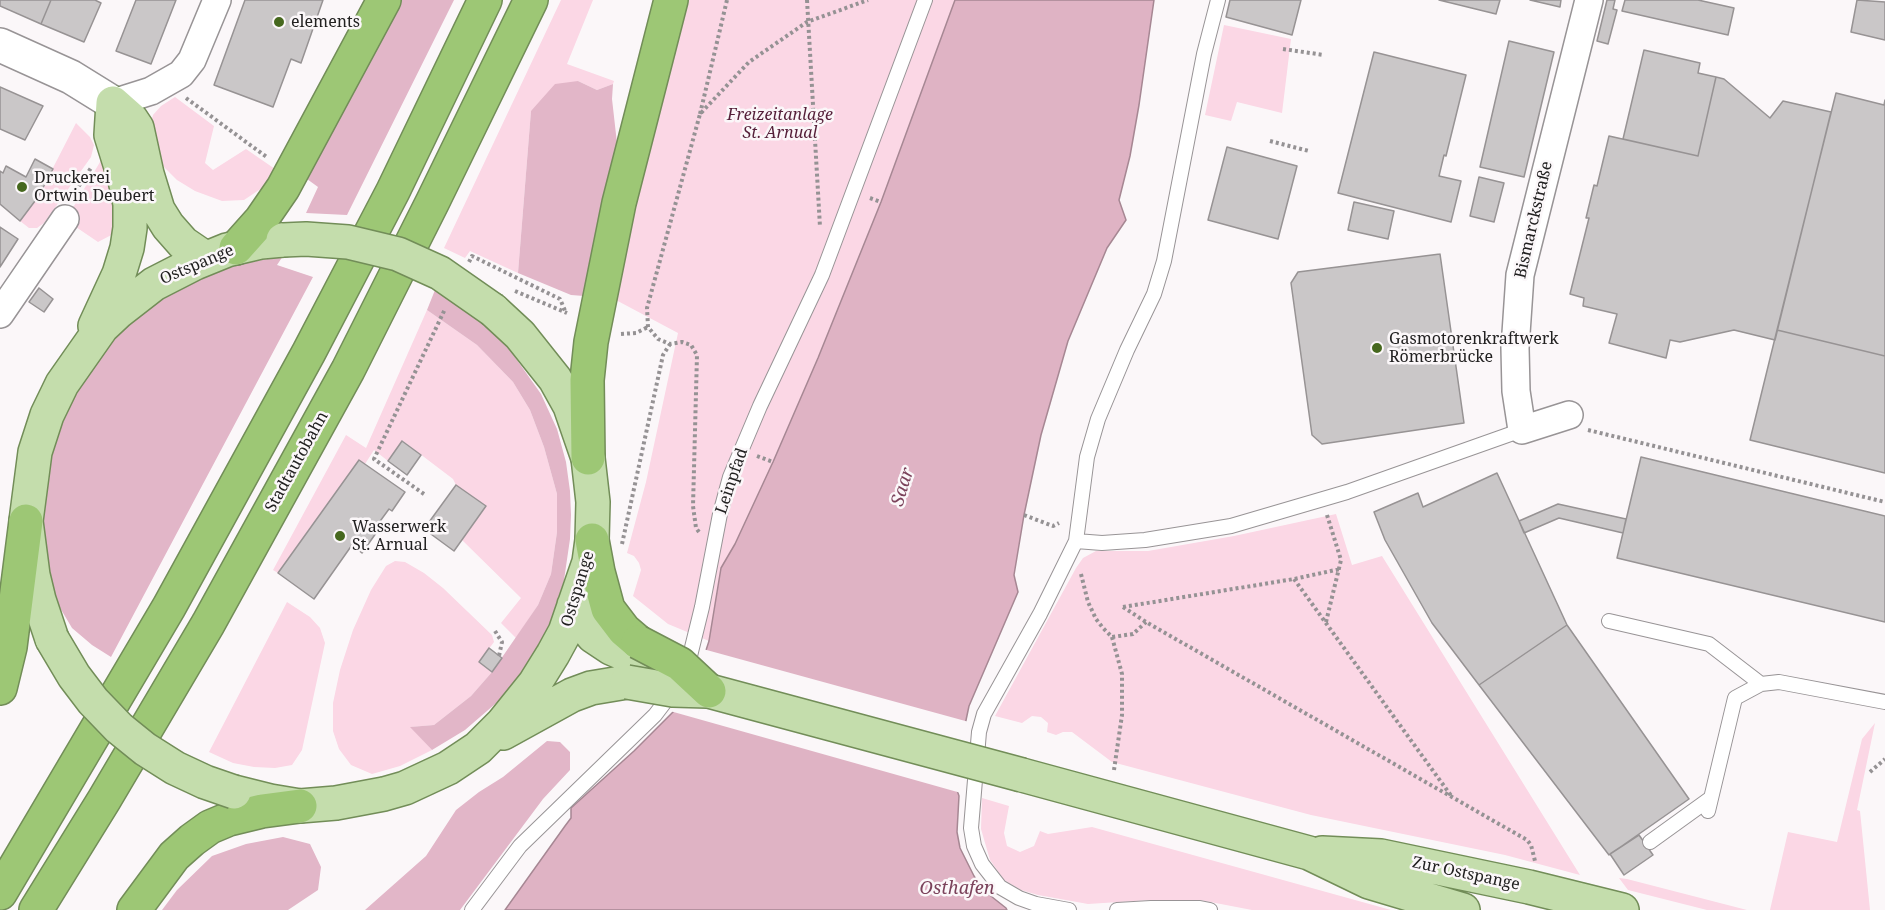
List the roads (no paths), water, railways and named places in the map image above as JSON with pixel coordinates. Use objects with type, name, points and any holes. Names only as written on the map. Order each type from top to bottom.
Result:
[{"type":"highway","points":[[236,248],[261,220],[284,188],[384,0]]},
{"type":"highway","points":[[0,893],[169,607],[309,352],[393,191],[485,0]]},
{"type":"highway","name":"Stadtautobahn","points":[[36,910],[208,624],[348,370],[434,201],[531,0]]},
{"type":"highway","points":[[588,458],[587,380],[591,342],[619,203],[671,0]]},
{"type":"highway","points":[[0,688],[10,647],[26,521]]},
{"type":"highway","points":[[606,546],[598,572],[608,609],[624,630],[633,661],[680,664],[709,691]]},
{"type":"highway","points":[[135,910],[174,856],[210,827],[262,811],[300,806]]},
{"type":"main road","points":[[0,45],[71,77],[112,103],[131,119],[137,128],[158,210],[183,243],[205,258]]},
{"type":"main road","points":[[83,352],[119,274],[130,228],[130,204],[111,135],[112,103]]},
{"type":"main road","name":"Ostspange","points":[[283,240],[348,242],[398,254],[504,301],[520,335],[555,379],[570,406],[588,458],[593,502],[606,546],[589,562],[565,632],[535,683],[478,748],[448,768],[405,788],[336,803],[300,806],[234,792],[175,768],[145,749],[119,728],[93,701],[74,676],[52,639],[39,600],[33,575],[26,521],[35,452],[47,415],[62,384],[102,327],[136,297],[154,284],[205,258],[236,248],[283,240]]},
{"type":"main road","points":[[478,748],[572,695],[591,688],[633,661],[593,636],[574,605]]},
{"type":"main road","name":"Zur Ostspange","points":[[709,691],[1309,853],[1369,882],[1463,910]]},
{"type":"main road","name":"Zur Ostspange","points":[[1309,853],[1381,856],[1528,887],[1622,910]]},
{"type":"street","points":[[112,103],[151,91],[181,74],[192,60],[218,0]]},
{"type":"street","name":"Bismarckstraße","points":[[1522,430],[1516,390],[1515,348],[1520,275],[1589,0]]},
{"type":"street","points":[[0,314],[65,219]]},
{"type":"street","points":[[1522,430],[1569,415]]},
{"type":"lane","name":"Leinpfad","points":[[472,910],[520,846],[655,715],[671,696],[689,665],[720,514],[730,477],[760,406],[822,275],[925,0]]},
{"type":"lane","points":[[1069,910],[1036,904],[1000,887],[982,864],[974,846],[970,828],[979,732],[984,714],[1040,614],[1076,541],[1087,457],[1098,419],[1154,294],[1164,261],[1204,54],[1218,0]]},
{"type":"lane","points":[[1076,541],[1102,543],[1145,540],[1231,526],[1322,500],[1522,430]]},
{"type":"lane","points":[[1609,621],[1709,644],[1761,684]]},
{"type":"lane","points":[[1650,842],[1709,805],[1735,698],[1761,684],[1779,682],[1885,702]]},
{"type":"lane","points":[[1118,910],[1151,908],[1210,910]]},
{"type":"water","points":[[955,0],[1154,0],[1139,105],[1119,200],[1126,220],[1107,248],[1068,341],[1041,435],[1024,515],[1014,575],[1018,592],[969,706],[958,758],[957,832],[960,848],[982,889],[1007,910],[505,910],[571,818],[571,808],[678,707],[698,675],[709,641],[721,568],[735,544],[773,462],[818,358],[881,202]]},
{"type":"place","name":"elements","points":[[279,22]]},
{"type":"place","name":"Druckerei Ortwin Deubert","points":[[22,187]]},
{"type":"place","name":"Gasmotorenkraftwerk Römerbrücke","points":[[1377,348]]},
{"type":"place","name":"Wasserwerk St. Arnual","points":[[340,536]]},
{"type":"park label","name":"Freizeitanlage St. Arnual","points":[[780,124]]},
{"type":"water label","name":"Saar","points":[[903,487]]},
{"type":"water label","name":"Osthafen","points":[[957,889]]}]
